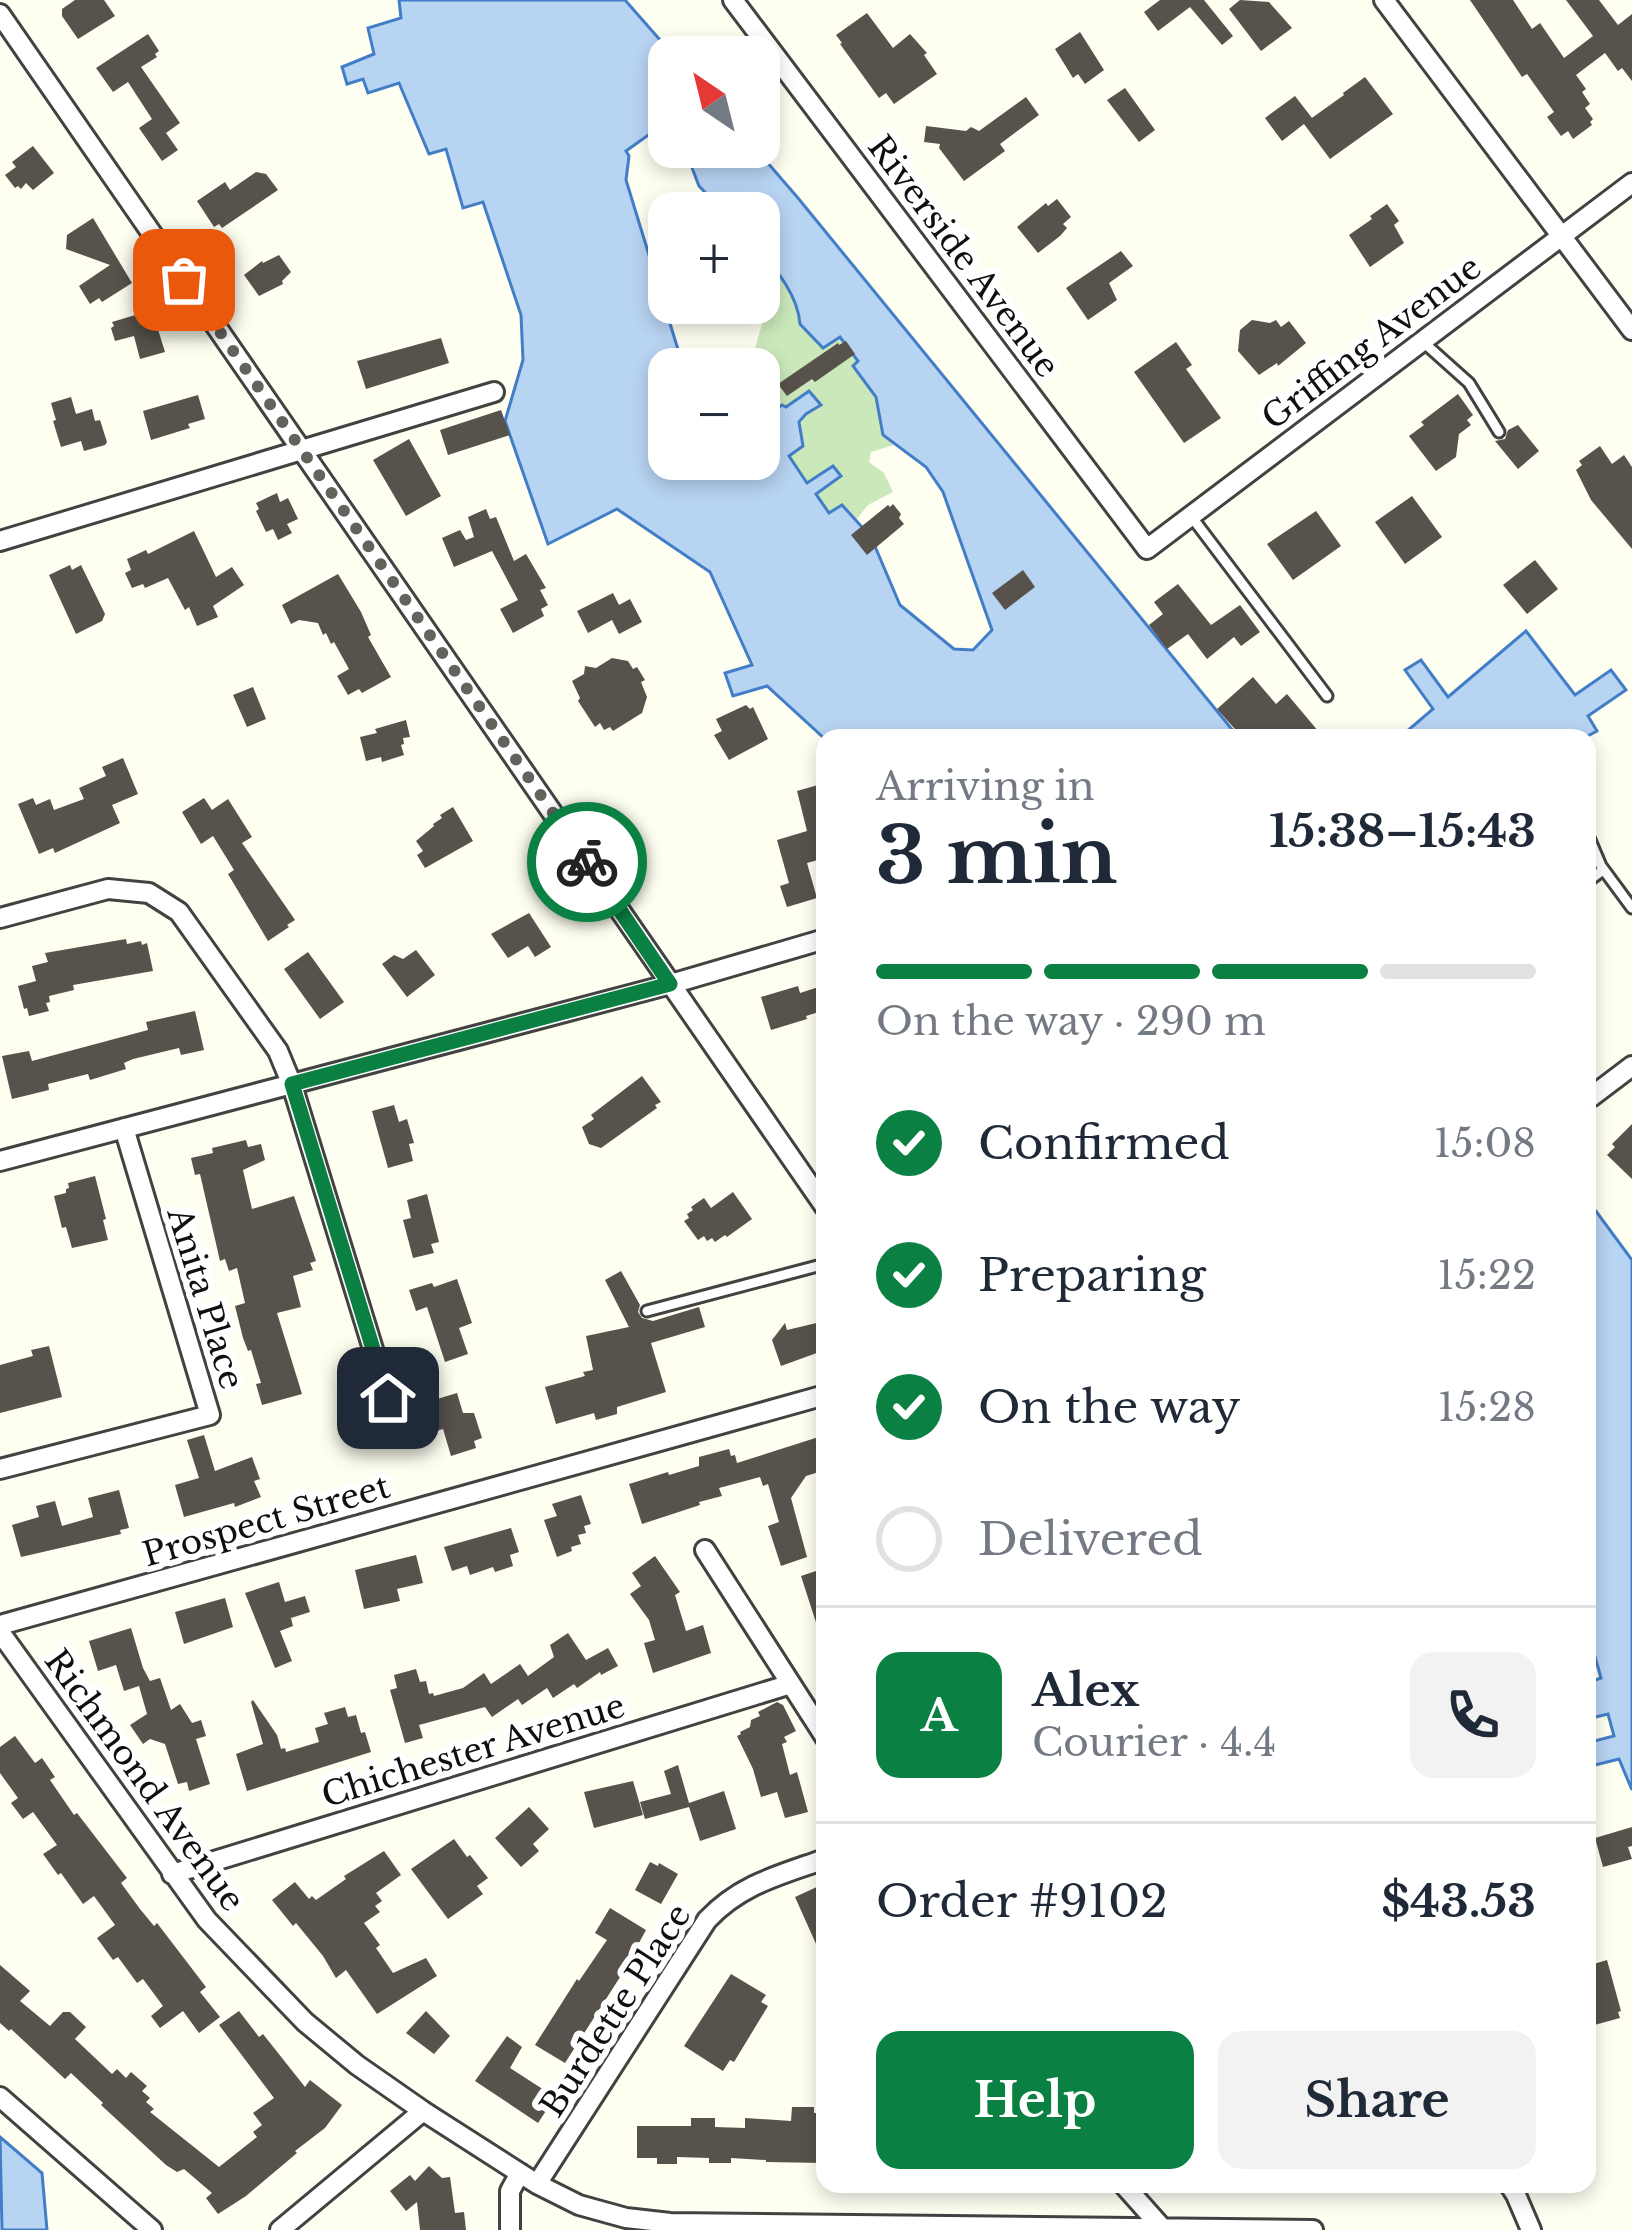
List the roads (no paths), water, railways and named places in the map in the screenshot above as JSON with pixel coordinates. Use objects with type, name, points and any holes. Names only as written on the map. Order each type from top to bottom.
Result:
[{"type":"street","name":"Riverside Avenue","points":[[733,0],[1147,549]]},
{"type":"street","points":[[1384,0],[1632,330]]},
{"type":"street","points":[[0,14],[816,1194]]},
{"type":"street","name":"Griffing Avenue","points":[[1147,549],[1632,183]]},
{"type":"street","points":[[0,541],[494,392]]},
{"type":"street","points":[[0,918],[108,889],[149,893],[179,912],[278,1052],[292,1084],[388,1398]]},
{"type":"street","points":[[0,1161],[816,942]]},
{"type":"street","points":[[1596,1092],[1632,1066]]},
{"type":"street","name":"Anita Place","points":[[0,1469],[210,1415],[124,1128]]},
{"type":"street","name":"Prospect Street","points":[[0,1628],[816,1398]]},
{"type":"street","points":[[705,1550],[816,1724]]},
{"type":"street","name":"Richmond Avenue","points":[[0,1628],[207,1920],[305,2022],[356,2065],[423,2111],[579,2205],[626,2218],[670,2222],[1313,2230]]},
{"type":"street","name":"Chichester Avenue","points":[[172,1874],[791,1684]]},
{"type":"street","name":"Burdette Place","points":[[529,2178],[707,1920],[750,1886],[816,1862]]},
{"type":"street","points":[[0,2097],[152,2230]]},
{"type":"street","points":[[280,2230],[423,2111]]},
{"type":"street","points":[[510,2230],[510,2191],[529,2178]]},
{"type":"street","points":[[1131,2193],[1163,2228]]},
{"type":"street","points":[[1513,2193],[1531,2230]]},
{"type":"lane","points":[[1422,341],[1468,383],[1498,432]]},
{"type":"lane","points":[[1191,516],[1327,696]]},
{"type":"lane","points":[[1596,852],[1632,908]]},
{"type":"lane","points":[[1596,876],[1604,870]]},
{"type":"lane","points":[[647,1311],[816,1266]]},
{"type":"water","points":[[399,0],[625,0],[657,36],[648,36],[648,135],[626,151],[626,180],[648,252],[648,324],[670,324],[678,348],[648,348],[648,480],[780,480],[780,406],[809,391],[821,405],[799,422],[803,446],[789,456],[807,483],[833,466],[841,476],[816,494],[829,513],[842,505],[871,537],[900,605],[954,649],[973,650],[992,630],[943,492],[926,467],[883,435],[876,397],[853,366],[858,361],[840,337],[823,348],[800,324],[780,277],[780,192],[705,192],[692,168],[772,168],[1232,729],[816,731],[767,686],[733,696],[725,673],[752,665],[710,572],[617,509],[548,544],[505,421],[523,360],[521,315],[483,202],[463,208],[446,149],[429,154],[399,83],[368,93],[363,79],[347,84],[342,67],[374,54],[368,28],[401,18]]},
{"type":"water","points":[[1526,631],[1575,695],[1611,670],[1626,690],[1588,716],[1596,729],[1410,729],[1433,709],[1405,670],[1421,660],[1448,697]]},
{"type":"water","points":[[1596,1211],[1632,1260],[1632,1790],[1619,1759],[1596,1765],[1596,1741],[1614,1736],[1608,1714],[1596,1717],[1596,1680],[1601,1678],[1596,1660]]},
{"type":"water","points":[[0,2137],[42,2173],[47,2230],[2,2230]]}]
